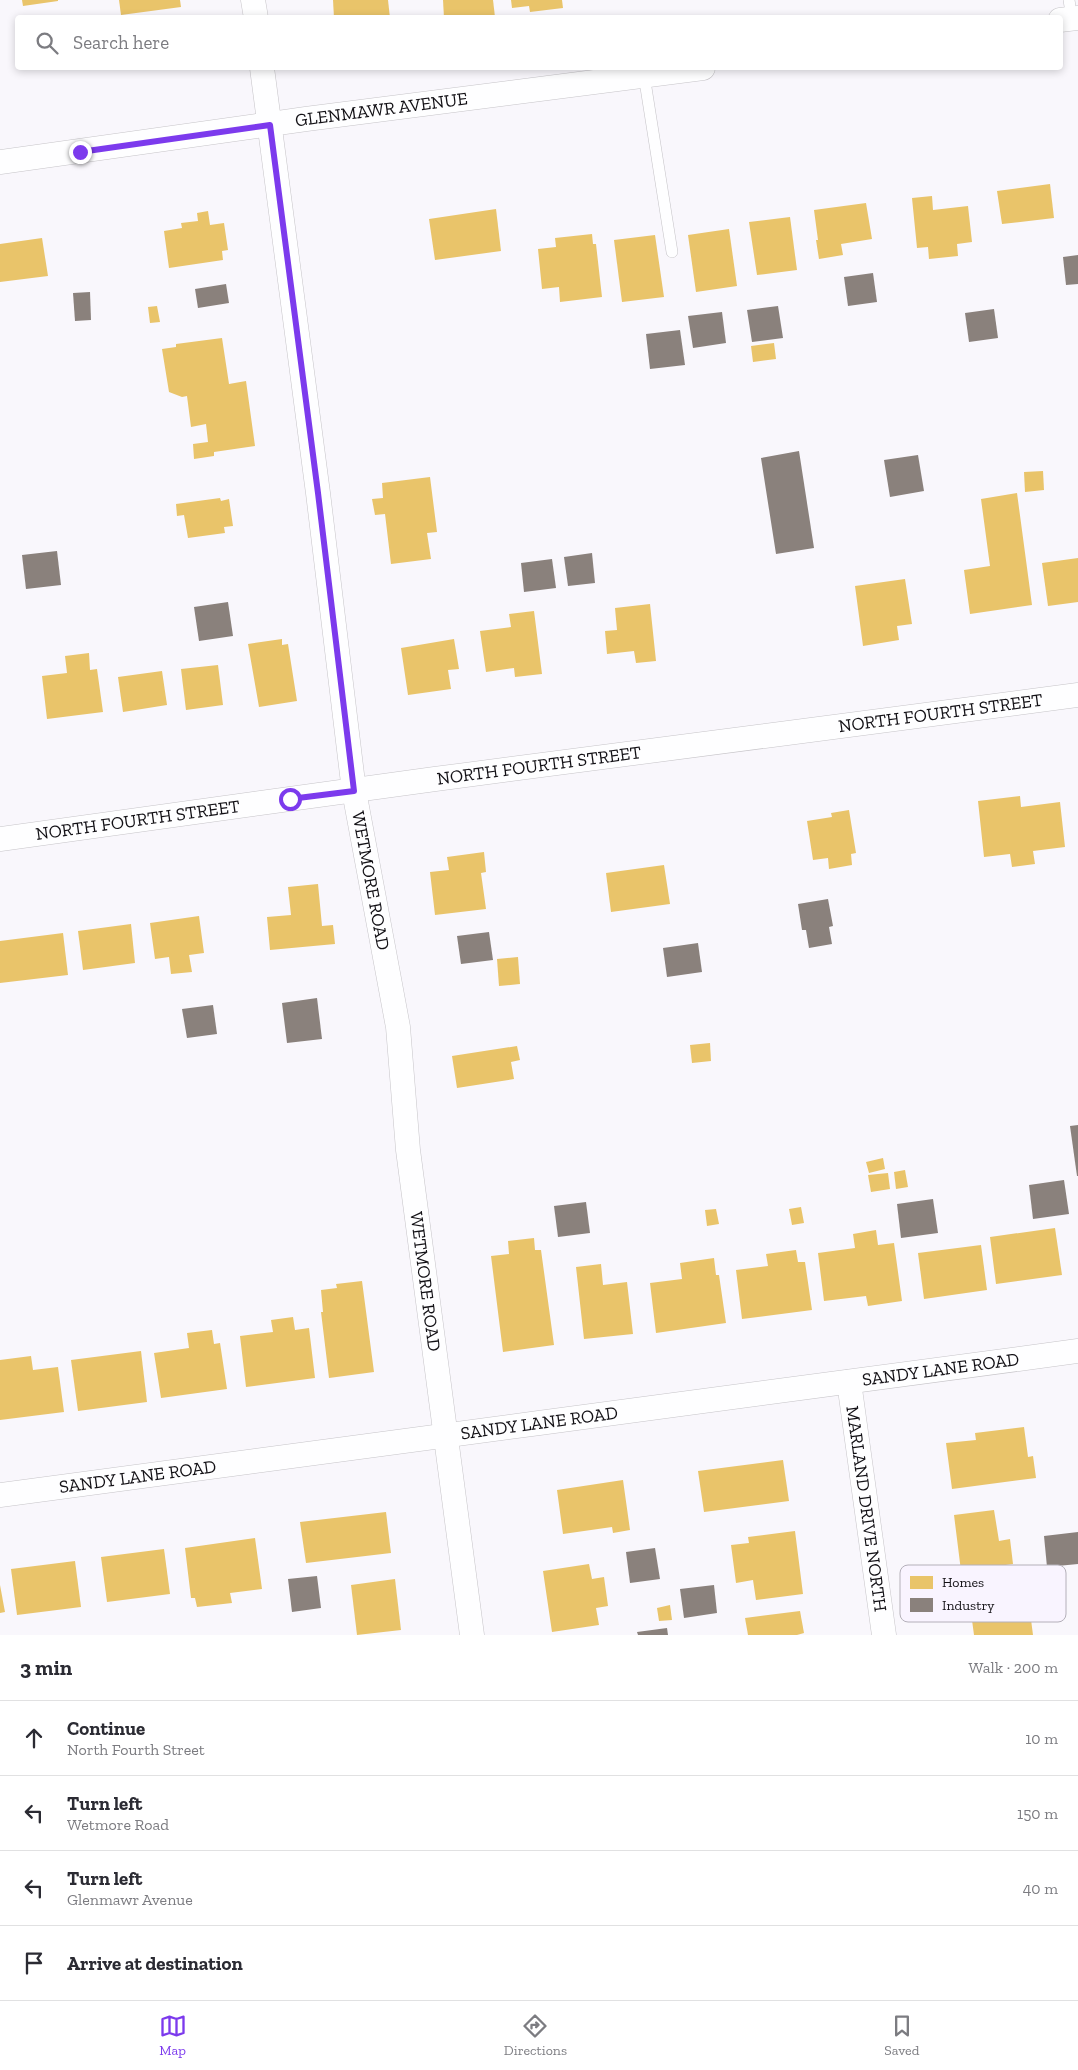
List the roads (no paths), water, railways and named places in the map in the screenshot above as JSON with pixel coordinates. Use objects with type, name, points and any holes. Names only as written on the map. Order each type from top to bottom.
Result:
[{"type":"street","points":[[253,0],[256,15]]},
{"type":"street","name":"WETMORE ROAD","points":[[262,70],[318,493],[354,791],[398,1027],[408,1150],[472,1635]]},
{"type":"street","name":"GLENMAWR AVENUE","points":[[0,162],[687,70]]},
{"type":"street","name":"NORTH FOURTH STREET","points":[[0,839],[1078,695]]},
{"type":"street","name":"SANDY LANE ROAD","points":[[0,1495],[1078,1351]]},
{"type":"street","name":"MARLAND DRIVE NORTH","points":[[849,1382],[884,1635]]},
{"type":"lane","points":[[644,75],[672,252]]}]
